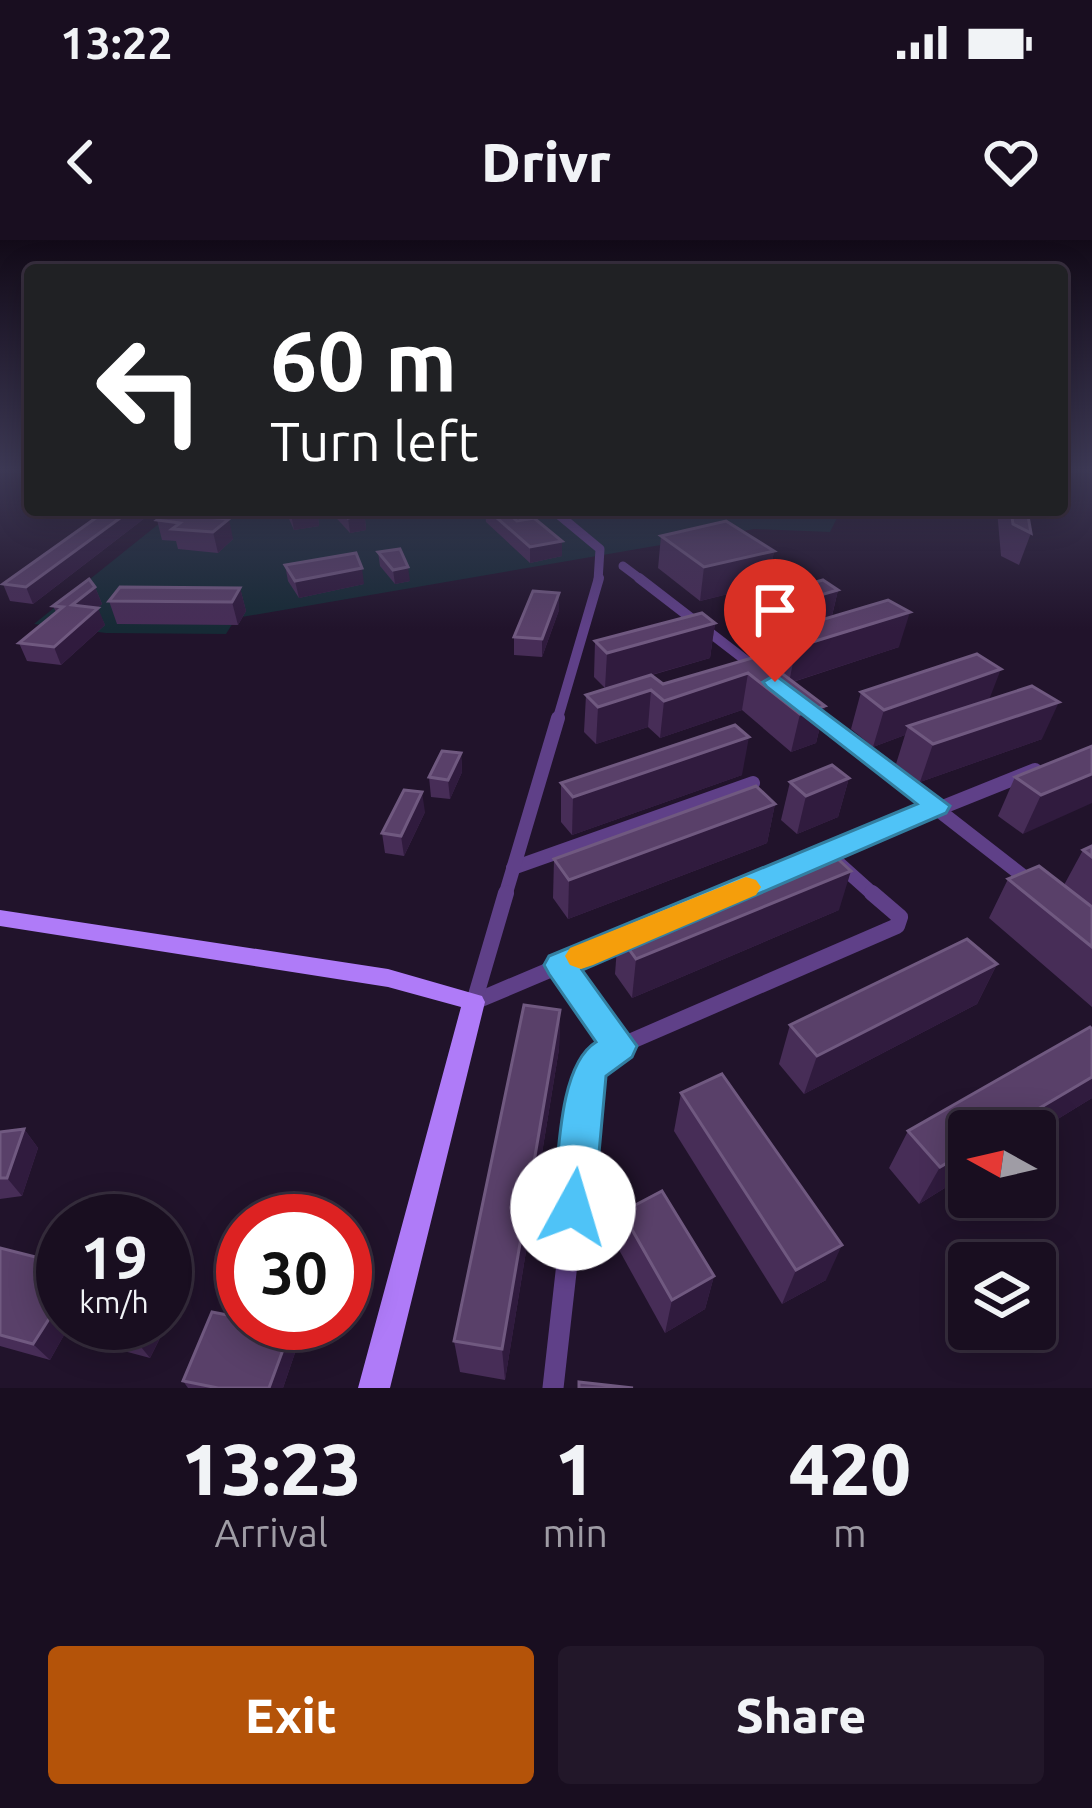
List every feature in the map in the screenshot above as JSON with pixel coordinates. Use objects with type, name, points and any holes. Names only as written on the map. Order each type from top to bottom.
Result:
[{"type":"main road","points":[[0,918],[388,978],[474,1001],[374,1388]]},
{"type":"street","points":[[474,1001],[601,572],[600,549],[567,522]]},
{"type":"street","points":[[623,566],[778,685]]},
{"type":"street","points":[[795,698],[1040,889]]},
{"type":"street","points":[[807,862],[1048,765]]},
{"type":"street","points":[[513,868],[753,783]]},
{"type":"street","points":[[553,1388],[588,1072],[597,1060],[620,1046],[897,926],[900,917],[890,905],[827,853]]},
{"type":"street","points":[[474,1001],[642,931]]},
{"type":"street","points":[[560,965],[620,1046]]},
{"type":"shaded area","points":[[162,522],[835,522],[830,532],[754,529],[236,618],[226,634],[106,633],[34,624]]},
{"type":"building","points":[[91,522],[115,522],[26,587],[3,584]]},
{"type":"building","points":[[169,522],[226,522],[213,532],[172,529],[180,523]]},
{"type":"building","points":[[501,522],[538,522],[562,541],[530,547]]},
{"type":"building","points":[[727,522],[774,551],[704,567],[661,536]]},
{"type":"building","points":[[1029,522],[1031,533],[1013,524]]},
{"type":"building","points":[[400,549],[408,567],[393,570],[378,552]]},
{"type":"building","points":[[356,553],[362,568],[295,581],[285,565]]},
{"type":"building","points":[[89,579],[95,587],[72,605],[98,608],[54,647],[19,643],[63,607],[53,606]]},
{"type":"building","points":[[823,580],[838,590],[768,610],[753,600]]},
{"type":"building","points":[[120,587],[240,588],[232,602],[109,601]]},
{"type":"building","points":[[533,591],[559,593],[542,639],[514,637]]},
{"type":"building","points":[[888,600],[910,612],[796,647],[777,633]]},
{"type":"building","points":[[702,613],[715,623],[607,653],[595,641]]},
{"type":"building","points":[[977,654],[1001,669],[884,710],[861,692]]},
{"type":"building","points":[[759,656],[825,706],[800,714],[748,673],[664,701],[651,690],[598,707],[586,695],[651,675],[663,684]]},
{"type":"building","points":[[1032,686],[1059,702],[933,744],[908,726]]},
{"type":"building","points":[[735,725],[749,737],[573,797],[561,783]]},
{"type":"building","points":[[1092,746],[1092,774],[1041,795],[1015,777]]},
{"type":"building","points":[[442,751],[461,753],[448,780],[429,777]]},
{"type":"building","points":[[832,765],[849,778],[806,796],[790,782]]},
{"type":"building","points":[[756,786],[775,804],[569,880],[554,859]]},
{"type":"building","points":[[404,790],[422,792],[401,836],[382,833]]},
{"type":"building","points":[[829,851],[851,871],[636,959],[618,934]]},
{"type":"building","points":[[1039,866],[1092,907],[1092,947],[1008,879]]},
{"type":"building","points":[[967,939],[997,964],[817,1056],[790,1025]]},
{"type":"building","points":[[524,1005],[560,1010],[502,1349],[454,1341]]},
{"type":"building","points":[[1092,1029],[1092,1077],[1036,1110],[948,1110],[948,1162],[940,1167],[908,1131]]},
{"type":"building","points":[[722,1074],[842,1245],[796,1270],[681,1093]]},
{"type":"building","points":[[24,1129],[7,1178],[0,1178],[0,1132]]},
{"type":"building","points":[[662,1191],[714,1276],[672,1300],[622,1212]]},
{"type":"building","points":[[0,1248],[36,1257],[36,1339],[33,1344],[0,1335]]},
{"type":"building","points":[[212,1312],[216,1313],[216,1350],[283,1350],[269,1388],[218,1388],[183,1381]]},
{"type":"building","points":[[579,1382],[633,1388],[579,1388]]},
{"type":"slow traffic","points":[[581,956],[746,887]]},
{"type":"route","points":[[573,1208],[588,1072],[597,1060],[620,1046],[560,965],[937,806],[775,682]]}]
